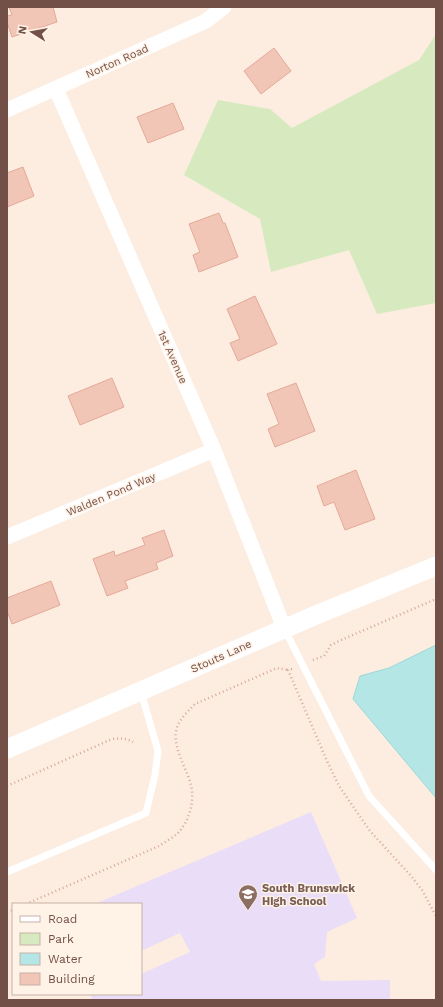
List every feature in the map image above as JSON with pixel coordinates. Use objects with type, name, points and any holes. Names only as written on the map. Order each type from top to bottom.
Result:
[{"type":"street","name":"Norton Road","points":[[7,110],[206,21],[224,7]]},
{"type":"street","name":"1st Avenue","points":[[56,89],[214,450],[284,628]]},
{"type":"street","name":"Walden Pond Way","points":[[7,537],[214,450]]},
{"type":"street","name":"Stouts Lane","points":[[7,749],[284,628],[436,566]]},
{"type":"lane","points":[[284,628],[370,796],[436,870]]},
{"type":"lane","points":[[7,872],[146,813],[155,775],[158,751],[141,691]]},
{"type":"path","points":[[303,665],[324,656],[331,645],[339,641],[436,599]]},
{"type":"path","points":[[28,903],[159,846],[176,835],[184,825],[190,812],[192,798],[191,785],[177,748],[176,736],[178,724],[186,712],[195,704],[277,668],[288,670]]},
{"type":"path","points":[[7,786],[112,740],[121,738],[133,742]]},
{"type":"shaded area","name":"South Brunswick High School","points":[[311,812],[357,918],[327,932],[325,957],[314,964],[321,981],[390,980],[390,1000],[92,1000],[91,996],[93,995],[142,995],[142,974],[190,952],[180,933],[142,951],[142,903],[97,903]]},
{"type":"green space","points":[[436,34],[436,303],[377,314],[349,250],[271,272],[260,219],[184,175],[218,100],[270,109],[292,128],[419,60]]},
{"type":"water","points":[[436,645],[436,798],[353,699],[360,676],[389,668]]},
{"type":"building","points":[[9,7],[53,7],[57,22],[12,37],[7,22],[7,16],[12,15]]},
{"type":"building","points":[[274,48],[291,71],[261,94],[244,71]]},
{"type":"building","points":[[173,103],[184,129],[148,143],[137,117]]},
{"type":"building","points":[[23,167],[34,196],[7,207],[7,173]]},
{"type":"building","points":[[219,213],[223,223],[225,223],[238,257],[199,272],[193,255],[200,252],[189,224]]},
{"type":"building","points":[[255,296],[277,344],[238,361],[230,343],[240,339],[227,309]]},
{"type":"building","points":[[112,378],[124,407],[80,425],[68,396]]},
{"type":"building","points":[[296,383],[315,431],[275,447],[268,429],[279,424],[267,394]]},
{"type":"building","points":[[356,470],[375,519],[345,530],[334,502],[324,506],[317,486]]},
{"type":"building","points":[[164,530],[173,556],[156,563],[158,569],[125,581],[128,588],[107,596],[93,559],[114,551],[115,556],[145,545],[142,538]]},
{"type":"building","points":[[51,581],[60,605],[12,624],[7,611],[7,598]]},
{"type":"place","name":"South Brunswick High School","points":[[248,911]]}]
